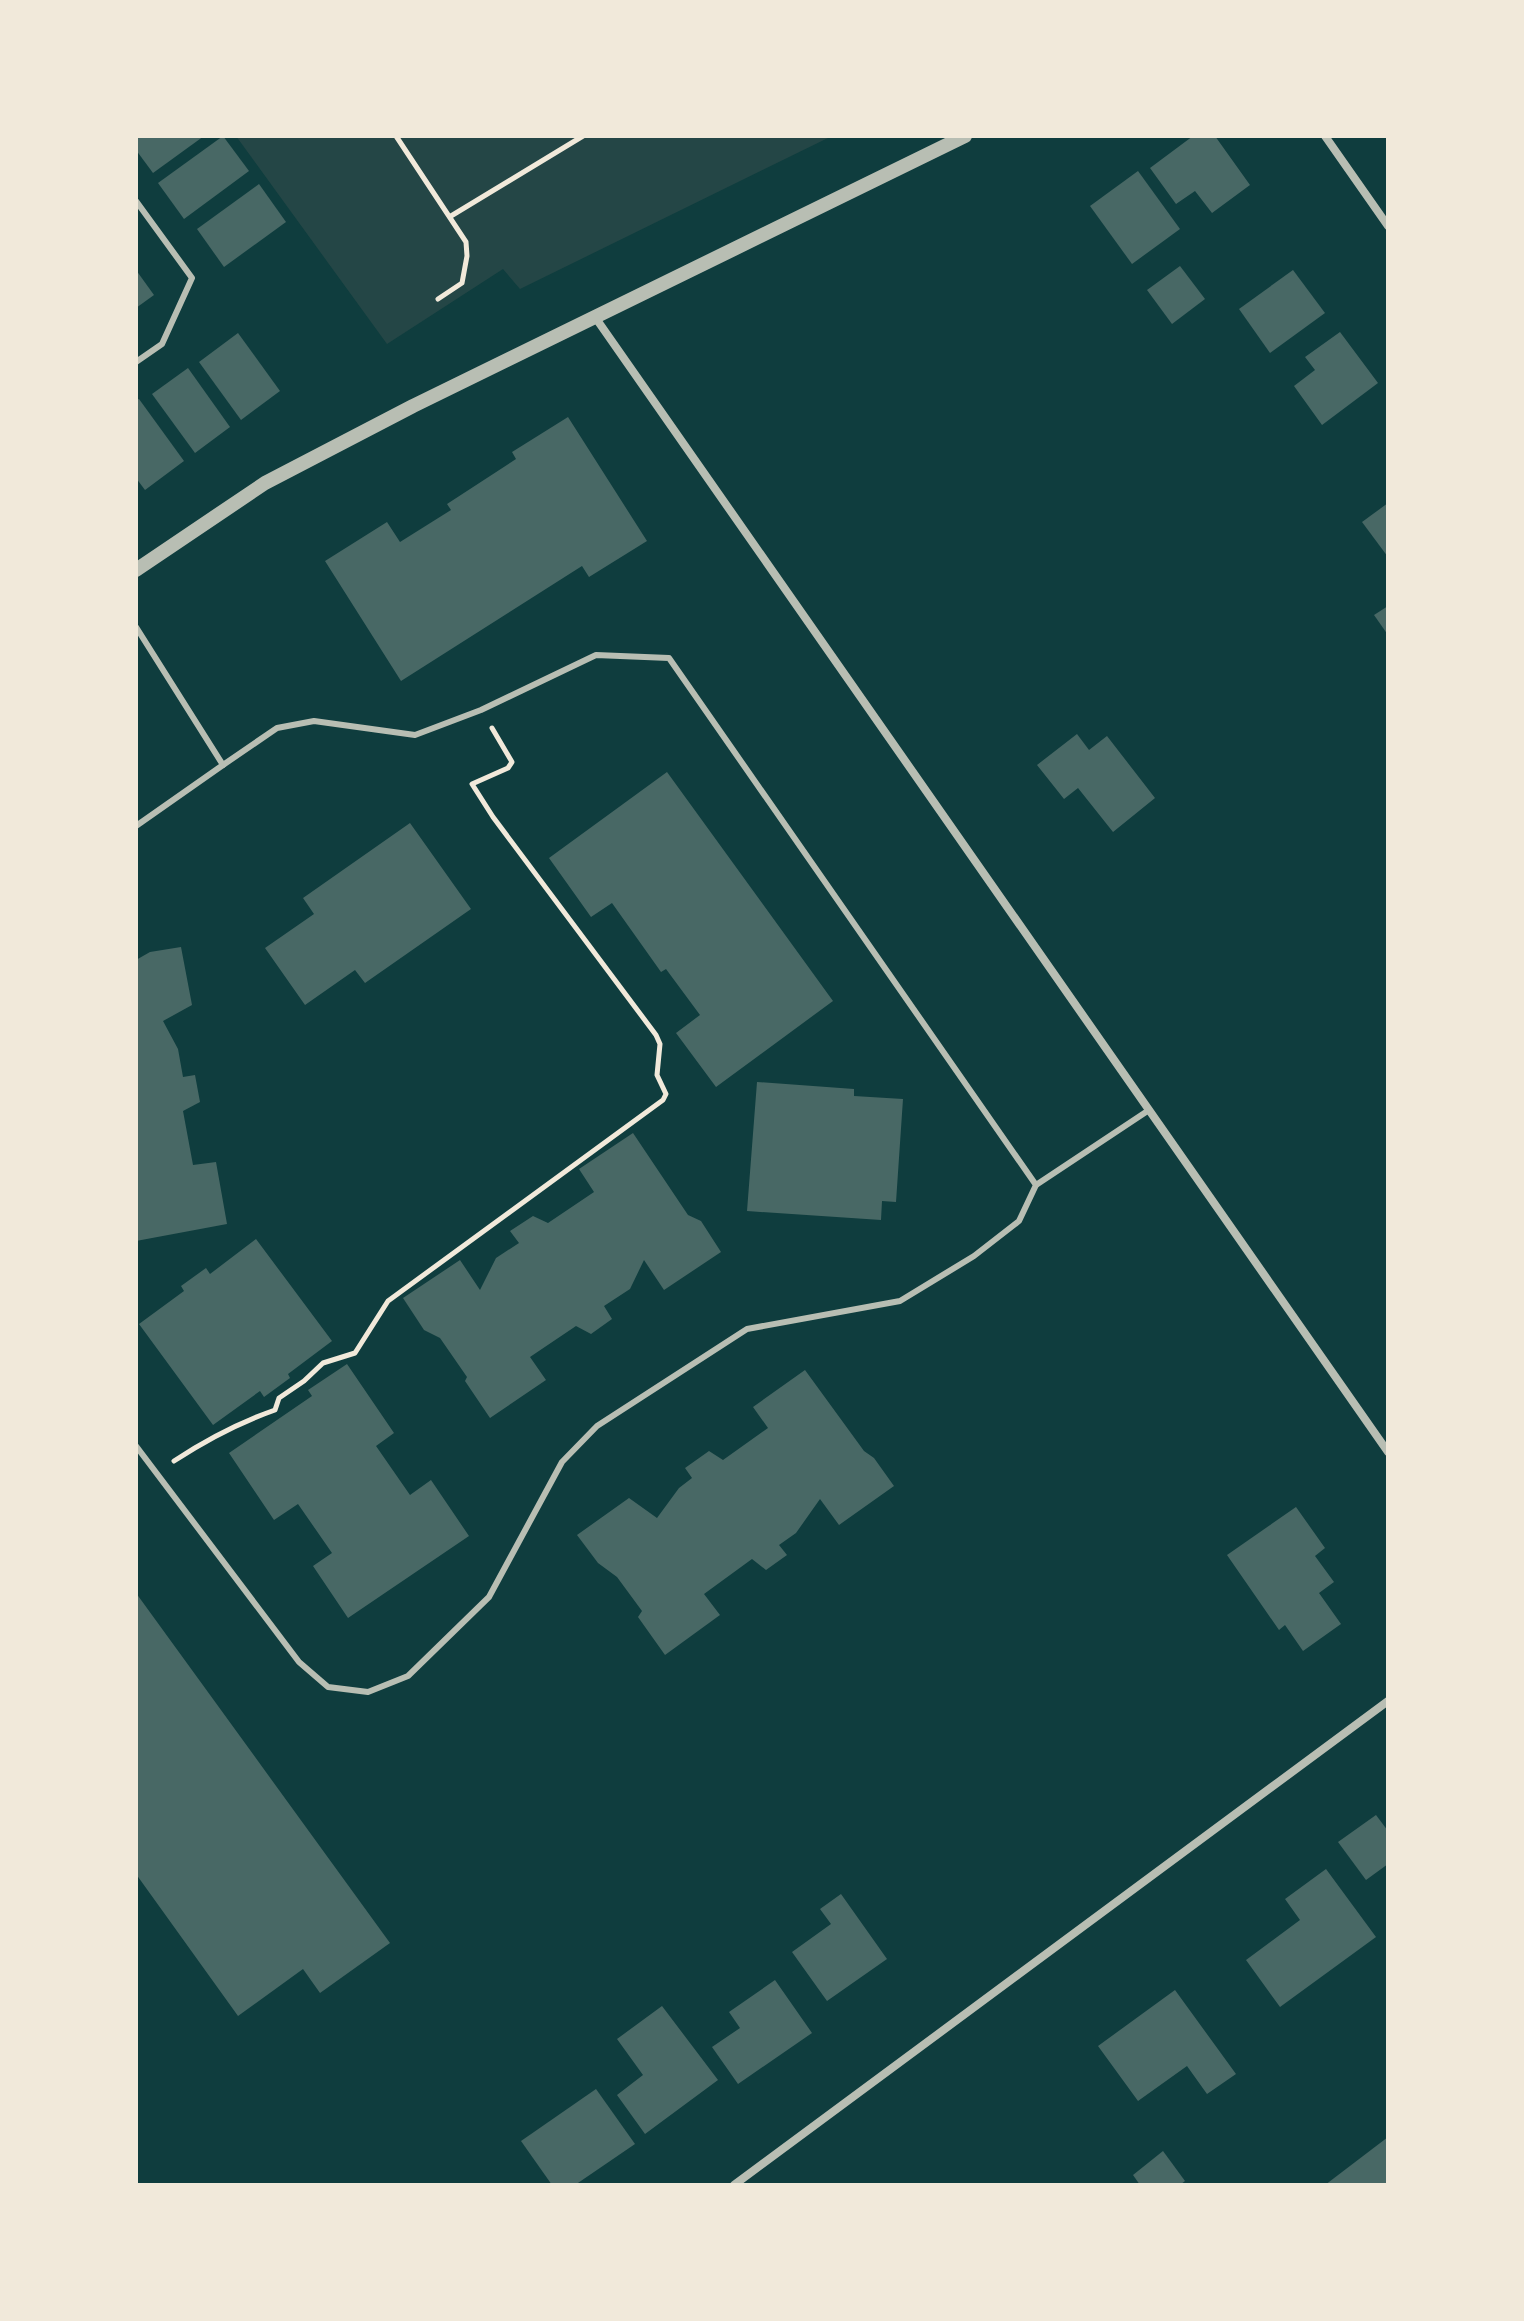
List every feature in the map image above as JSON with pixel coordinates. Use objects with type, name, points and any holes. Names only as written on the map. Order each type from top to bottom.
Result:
[{"type":"street","points":[[136,570],[265,483],[413,406],[965,136]]},
{"type":"street","points":[[1325,136],[1388,226]]},
{"type":"street","points":[[595,317],[1388,1452]]},
{"type":"street","points":[[734,2185],[1388,1701]]},
{"type":"lane","points":[[136,201],[192,278],[162,344],[136,362]]},
{"type":"lane","points":[[136,627],[223,765]]},
{"type":"lane","points":[[136,826],[277,728],[314,721],[415,735],[481,710],[596,655],[669,658],[1036,1185]]},
{"type":"lane","points":[[136,1446],[299,1662],[328,1687],[368,1692],[408,1676],[489,1597],[562,1462],[597,1426],[747,1329],[900,1301],[974,1256],[1019,1221],[1036,1185],[1149,1110]]},
{"type":"path","points":[[396,136],[466,242],[462,283],[438,299]]},
{"type":"path","points":[[451,216],[583,136]]},
{"type":"path","points":[[156,1472],[209,1439],[275,1410],[279,1398],[323,1363],[355,1353],[388,1301],[663,1100],[666,1094],[657,1075],[660,1044],[656,1035],[493,817],[472,784],[508,768],[512,762],[481,710]]},
{"type":"shaded area","points":[[236,136],[832,136],[520,289],[503,269],[387,344]]},
{"type":"building","points":[[136,136],[204,136],[153,173],[136,150]]},
{"type":"building","points":[[223,136],[249,171],[184,219],[158,183]]},
{"type":"building","points":[[1193,136],[1215,136],[1250,185],[1212,213],[1195,191],[1176,204],[1150,168]]},
{"type":"building","points":[[1138,171],[1180,229],[1132,264],[1090,206]]},
{"type":"building","points":[[259,184],[286,222],[224,267],[197,229]]},
{"type":"building","points":[[1180,266],[1205,299],[1172,324],[1147,290]]},
{"type":"building","points":[[136,270],[154,295],[136,308]]},
{"type":"building","points":[[1293,270],[1325,313],[1270,353],[1239,309]]},
{"type":"building","points":[[1340,332],[1378,383],[1322,425],[1294,386],[1315,370],[1305,357]]},
{"type":"building","points":[[238,333],[280,391],[241,420],[199,362]]},
{"type":"building","points":[[188,368],[230,427],[195,453],[152,394]]},
{"type":"building","points":[[139,399],[184,461],[145,490],[136,478],[136,400]]},
{"type":"building","points":[[568,417],[647,541],[589,577],[582,566],[401,681],[325,561],[387,522],[400,542],[451,510],[447,504],[516,459],[512,452]]},
{"type":"building","points":[[1388,503],[1388,557],[1362,522]]},
{"type":"building","points":[[1388,606],[1388,635],[1374,615]]},
{"type":"building","points":[[1077,734],[1089,750],[1107,736],[1155,798],[1113,832],[1078,788],[1064,799],[1037,765]]},
{"type":"building","points":[[667,772],[833,1001],[716,1087],[676,1033],[700,1015],[666,969],[661,972],[612,903],[591,917],[549,858]]},
{"type":"building","points":[[410,823],[471,909],[365,983],[355,970],[305,1005],[265,948],[314,914],[303,898]]},
{"type":"building","points":[[181,947],[192,1005],[163,1021],[178,1049],[183,1077],[195,1075],[200,1102],[183,1111],[193,1165],[216,1162],[227,1224],[136,1241],[136,960],[150,952]]},
{"type":"building","points":[[757,1082],[854,1089],[854,1096],[903,1099],[896,1202],[882,1201],[881,1220],[747,1211]]},
{"type":"building","points":[[633,1133],[688,1215],[701,1221],[721,1252],[664,1290],[644,1260],[630,1289],[604,1306],[612,1319],[591,1334],[576,1326],[530,1357],[546,1380],[490,1418],[440,1338],[424,1330],[403,1298],[460,1260],[480,1290],[496,1258],[519,1243],[510,1231],[533,1216],[548,1223],[594,1192],[579,1169]]},
{"type":"building","points":[[256,1239],[332,1341],[288,1374],[290,1378],[264,1397],[260,1391],[213,1425],[139,1324],[184,1291],[181,1286],[206,1268],[210,1274]]},
{"type":"building","points":[[347,1364],[394,1433],[376,1446],[410,1495],[431,1480],[469,1536],[348,1618],[313,1566],[332,1553],[298,1504],[274,1520],[229,1453],[312,1396],[308,1390]]},
{"type":"building","points":[[805,1370],[864,1451],[874,1458],[894,1486],[839,1525],[820,1499],[796,1533],[779,1545],[787,1555],[766,1570],[752,1559],[704,1594],[720,1615],[665,1655],[638,1617],[642,1611],[617,1577],[598,1563],[577,1535],[629,1498],[657,1518],[679,1488],[692,1478],[685,1468],[709,1451],[723,1460],[768,1428],[753,1407]]},
{"type":"building","points":[[1296,1507],[1325,1548],[1315,1556],[1334,1582],[1319,1593],[1341,1624],[1303,1651],[1285,1625],[1279,1630],[1227,1555]]},
{"type":"building","points":[[136,1593],[390,1943],[320,1993],[303,1969],[238,2016],[136,1874]]},
{"type":"building","points":[[1376,1815],[1388,1831],[1388,1864],[1366,1880],[1338,1842]]},
{"type":"building","points":[[1326,1869],[1376,1937],[1280,2007],[1246,1960],[1300,1920],[1285,1899]]},
{"type":"building","points":[[841,1894],[887,1959],[827,2001],[792,1952],[831,1924],[820,1909]]},
{"type":"building","points":[[775,1980],[812,2033],[738,2084],[712,2047],[740,2028],[729,2012]]},
{"type":"building","points":[[1175,1990],[1236,2074],[1207,2094],[1187,2066],[1138,2101],[1098,2046]]},
{"type":"building","points":[[662,2006],[718,2080],[645,2134],[617,2095],[643,2075],[617,2039]]},
{"type":"building","points":[[596,2089],[635,2144],[575,2185],[552,2185],[521,2141]]},
{"type":"building","points":[[1388,2137],[1388,2185],[1325,2185]]},
{"type":"building","points":[[1163,2151],[1185,2181],[1180,2185],[1140,2185],[1133,2175]]}]
